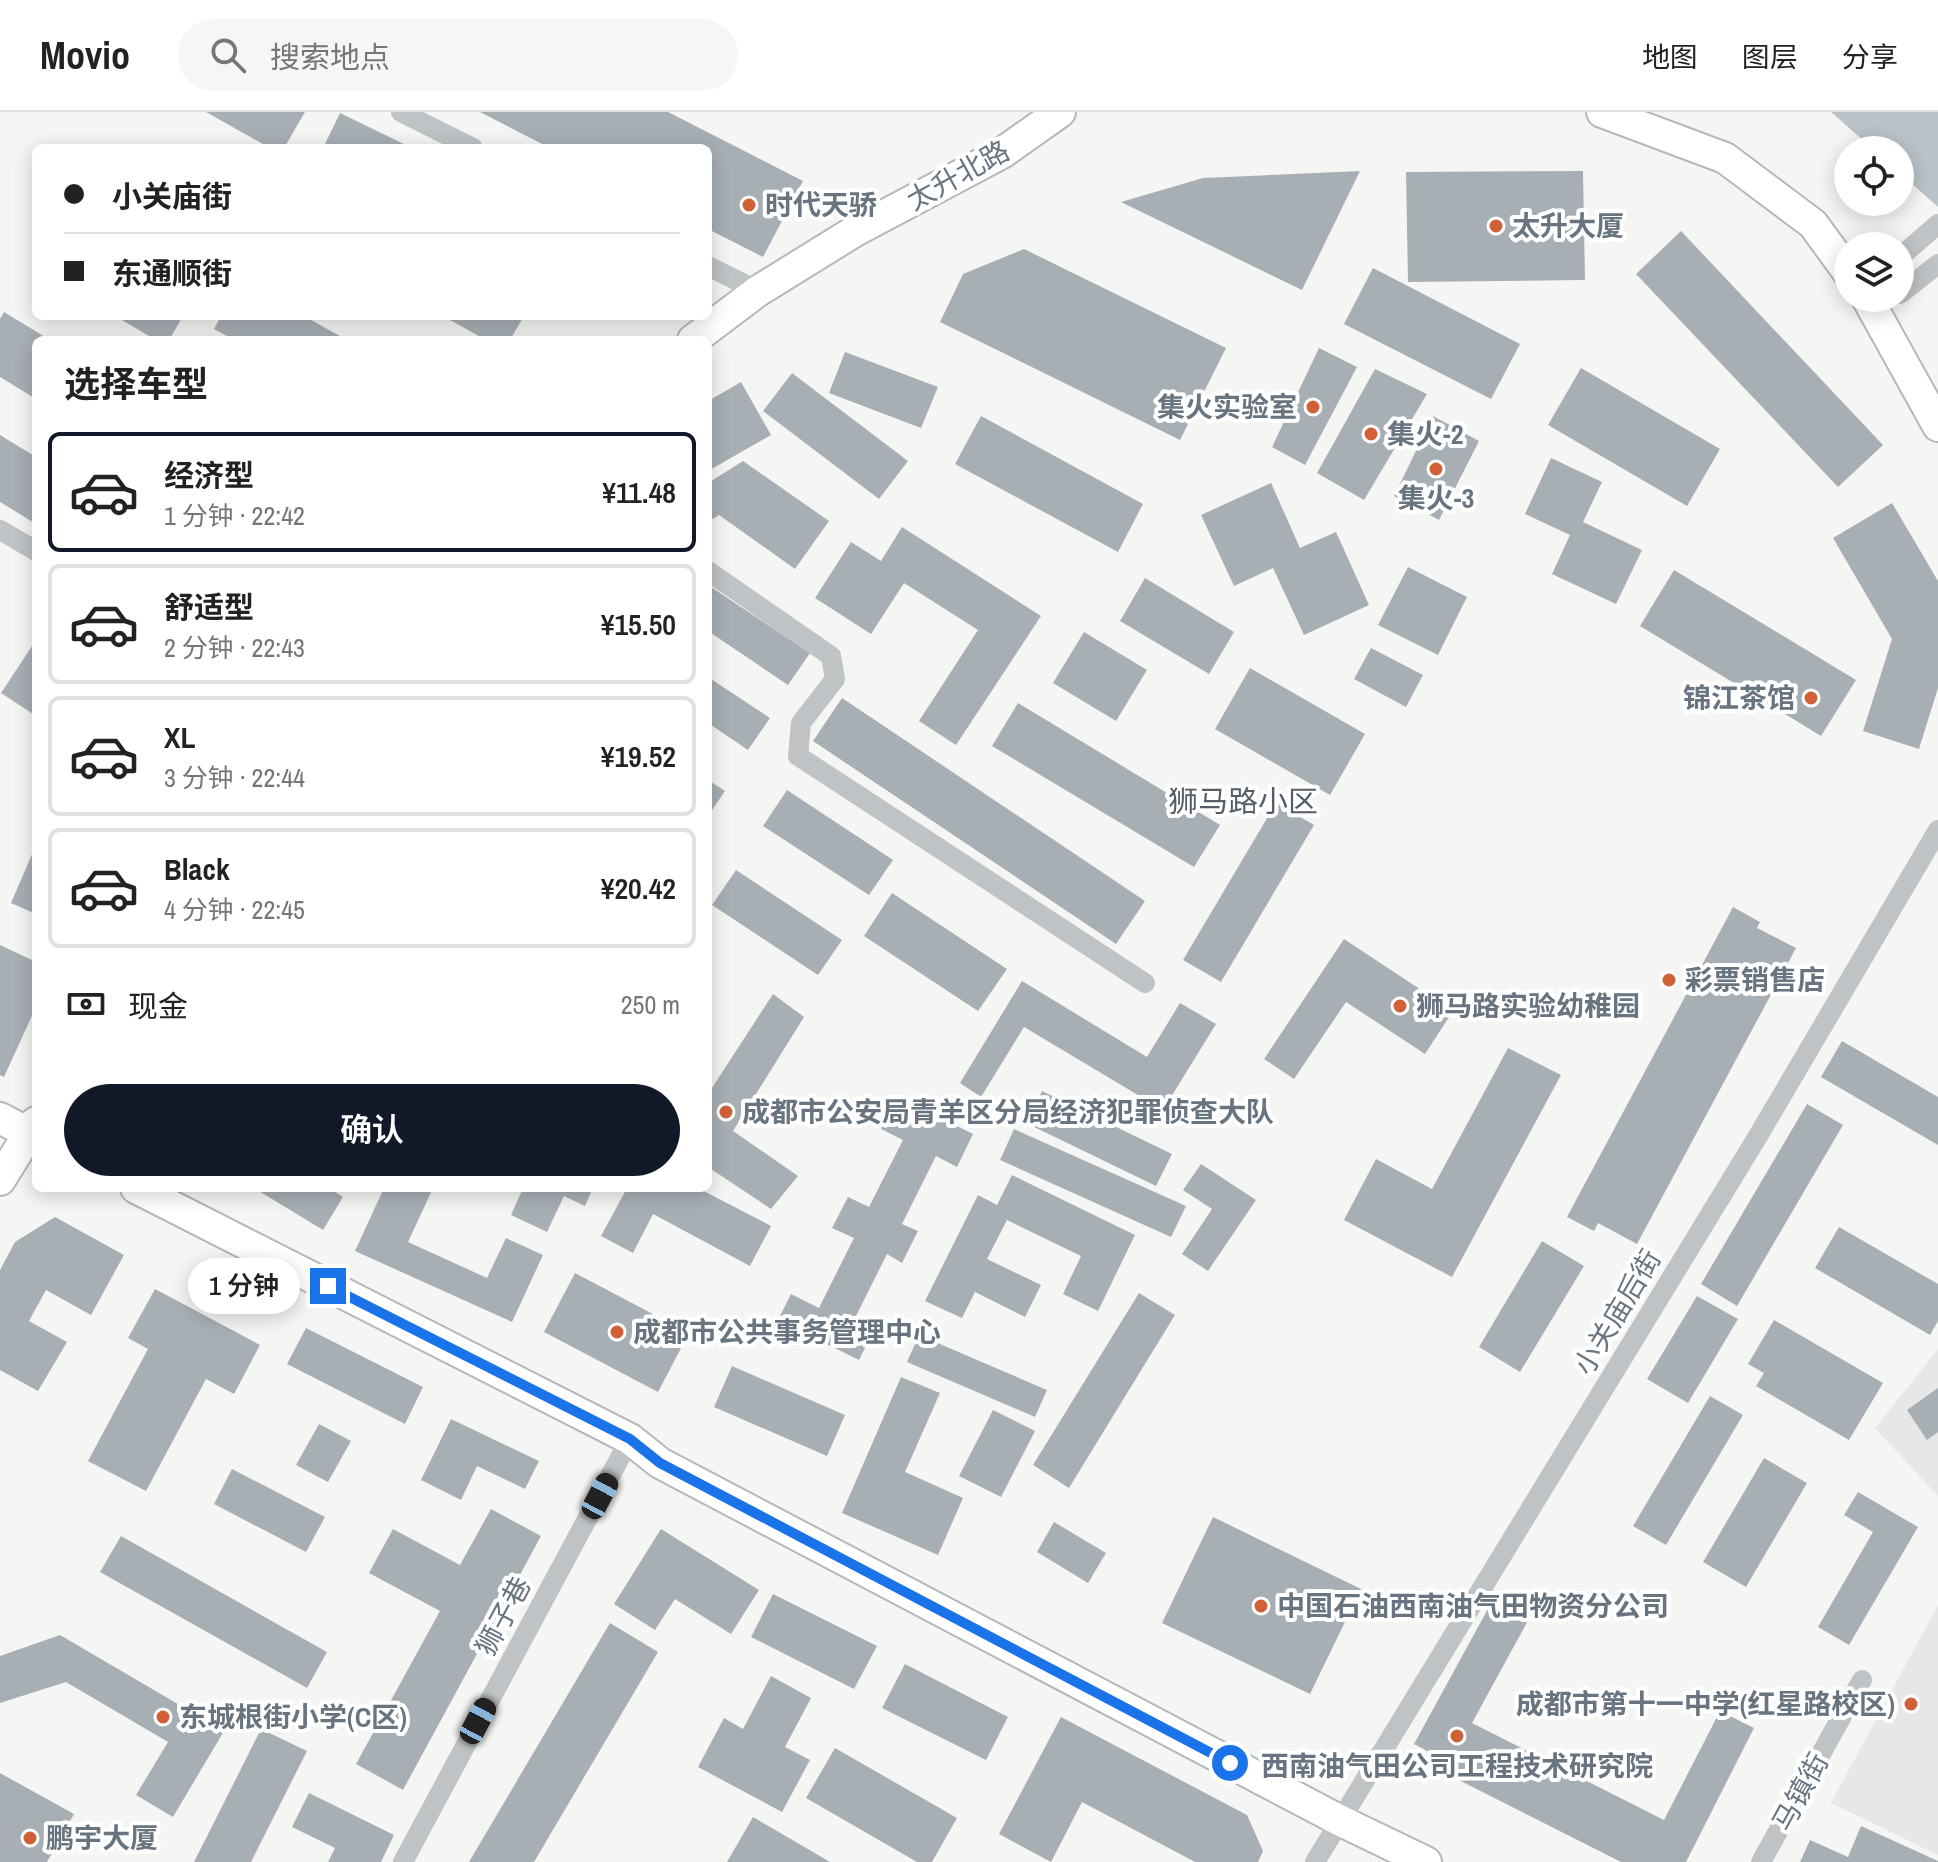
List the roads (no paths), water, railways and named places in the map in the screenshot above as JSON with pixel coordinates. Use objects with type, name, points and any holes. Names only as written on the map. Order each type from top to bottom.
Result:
[{"type":"street","points":[[401,112],[465,144]]},
{"type":"street","name":"太升北路","points":[[698,336],[758,291],[855,231],[1002,153],[1060,112]]},
{"type":"street","points":[[1602,112],[1725,158],[1813,224],[1834,253]]},
{"type":"street","points":[[1914,245],[1938,224]]},
{"type":"street","points":[[1914,280],[1938,264]]},
{"type":"street","points":[[712,268],[758,291]]},
{"type":"street","points":[[1889,312],[1938,426]]},
{"type":"street","points":[[0,530],[32,549]]},
{"type":"street","points":[[712,574],[831,656],[835,679],[801,723],[798,756],[1145,983]]},
{"type":"street","name":"小关庙后街","points":[[1315,1862],[1758,1136],[1938,830]]},
{"type":"street","points":[[0,1118],[32,1130]]},
{"type":"street","points":[[0,1180],[32,1134]]},
{"type":"street","points":[[144,1192],[630,1439],[660,1463],[1339,1820],[1426,1862]]},
{"type":"street","name":"狮子巷","points":[[403,1862],[630,1439]]},
{"type":"street","name":"马镇街","points":[[1761,1862],[1862,1680]]},
{"type":"place","name":"时代天骄","points":[[749,205]]},
{"type":"place","name":"太升大厦","points":[[1496,226]]},
{"type":"place","name":"集火实验室","points":[[1313,407]]},
{"type":"place","name":"集火-2","points":[[1371,434]]},
{"type":"place","name":"集火-3","points":[[1436,469]]},
{"type":"place","name":"锦江茶馆","points":[[1811,698]]},
{"type":"place","name":"彩票销售店","points":[[1669,980]]},
{"type":"place","name":"狮马路实验幼稚园","points":[[1400,1006]]},
{"type":"place","name":"成都市公安局青羊区分局经济犯罪侦查大队","points":[[726,1112]]},
{"type":"place","name":"成都市公共事务管理中心","points":[[617,1332]]},
{"type":"place","name":"中国石油西南油气田物资分公司","points":[[1261,1606]]},
{"type":"place","name":"成都市第十一中学(红星路校区)","points":[[1911,1704]]},
{"type":"place","name":"东城根街小学(C区)","points":[[163,1717]]},
{"type":"place","name":"西南油气田公司工程技术研究院","points":[[1457,1736]]},
{"type":"place","name":"鹏宇大厦","points":[[30,1838]]},
{"type":"district","name":"狮马路小区","points":[[1243,801]]}]
